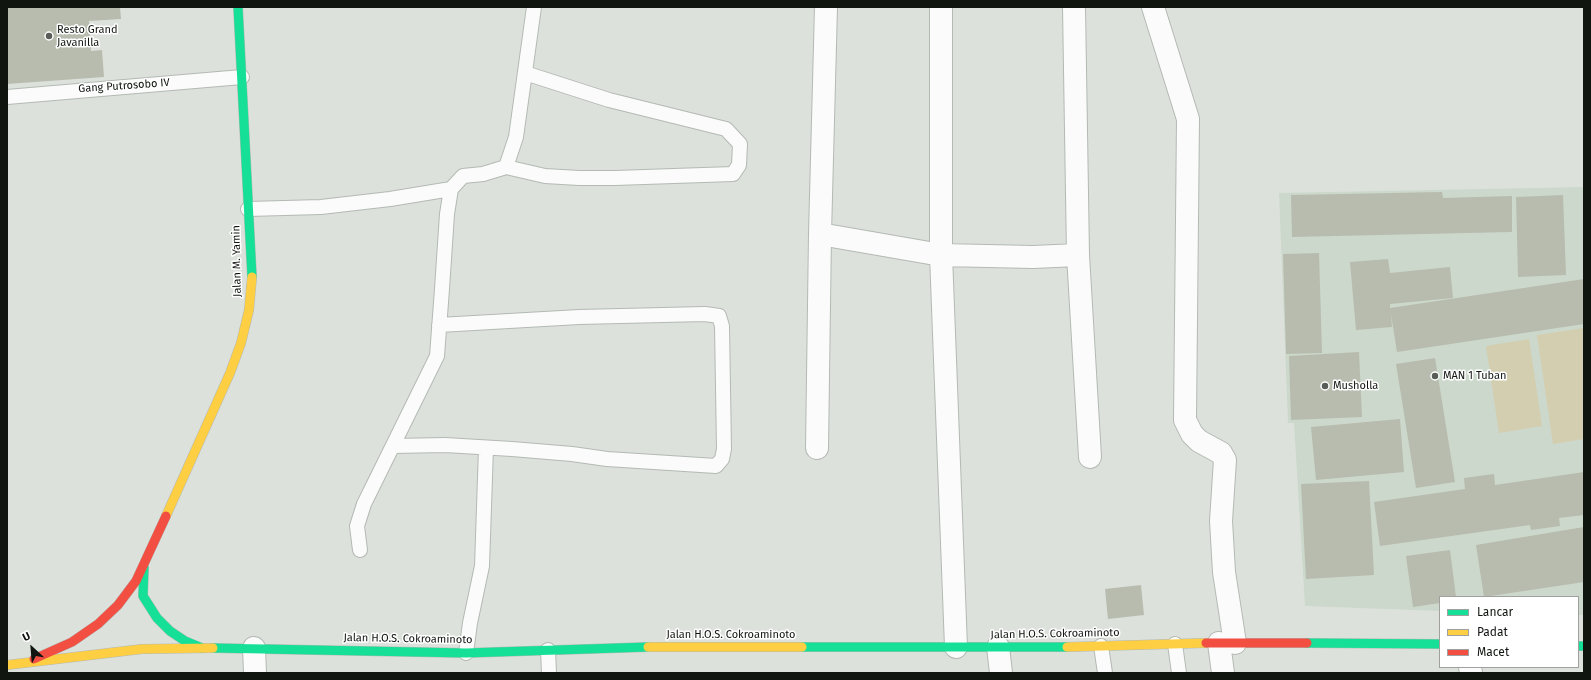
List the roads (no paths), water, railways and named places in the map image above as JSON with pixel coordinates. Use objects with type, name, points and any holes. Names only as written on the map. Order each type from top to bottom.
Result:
[{"type":"main road","name":"Jalan M. Yamin","points":[[7,665],[24,663],[43,657],[72,642],[98,624],[118,605],[136,581],[230,373],[246,328],[251,293],[252,271],[238,7]]},
{"type":"main road","name":"Jalan M. Yamin","points":[[144,566],[143,596],[157,618],[170,631],[185,641],[202,648]]},
{"type":"main road","name":"Jalan H.O.S. Cokroaminoto","points":[[24,663],[142,649],[202,648],[466,653],[637,647],[998,647],[1227,643],[1439,644]]},
{"type":"street","points":[[817,448],[820,234],[826,7]]},
{"type":"street","points":[[941,7],[941,254],[956,647]]},
{"type":"street","points":[[1074,7],[1078,255],[1090,457]]},
{"type":"street","points":[[1153,7],[1188,119],[1185,420],[1192,434],[1199,441],[1221,453],[1224,460],[1221,521],[1227,643],[1223,673]]},
{"type":"street","points":[[820,234],[941,254],[1033,257],[1078,255]]},
{"type":"street","points":[[998,647],[1001,673]]},
{"type":"street","points":[[254,648],[255,673]]},
{"type":"lane","points":[[506,167],[516,137],[534,7]]},
{"type":"lane","points":[[360,550],[357,526],[364,504],[437,356],[447,214],[451,189],[463,176],[483,174],[506,167],[545,176],[579,178],[733,174],[739,165],[740,144],[726,129],[609,100],[525,73]]},
{"type":"lane","name":"Gang Putrosobo IV","points":[[7,97],[242,77]]},
{"type":"lane","points":[[248,209],[320,207],[390,199],[451,189]]},
{"type":"lane","points":[[393,446],[445,445],[572,454],[607,459],[716,466],[722,459],[724,449],[722,326],[719,316],[705,314],[579,317],[439,325]]},
{"type":"lane","points":[[466,653],[470,623],[482,566],[486,448]]},
{"type":"lane","points":[[1175,644],[1179,673]]},
{"type":"lane","points":[[1101,646],[1105,673]]},
{"type":"lane","points":[[548,650],[549,673]]},
{"type":"place","name":"Resto Grand Javanilla","points":[[49,36]]},
{"type":"place","name":"MAN 1 Tuban","points":[[1435,376]]},
{"type":"place","name":"Musholla","points":[[1325,386]]}]
